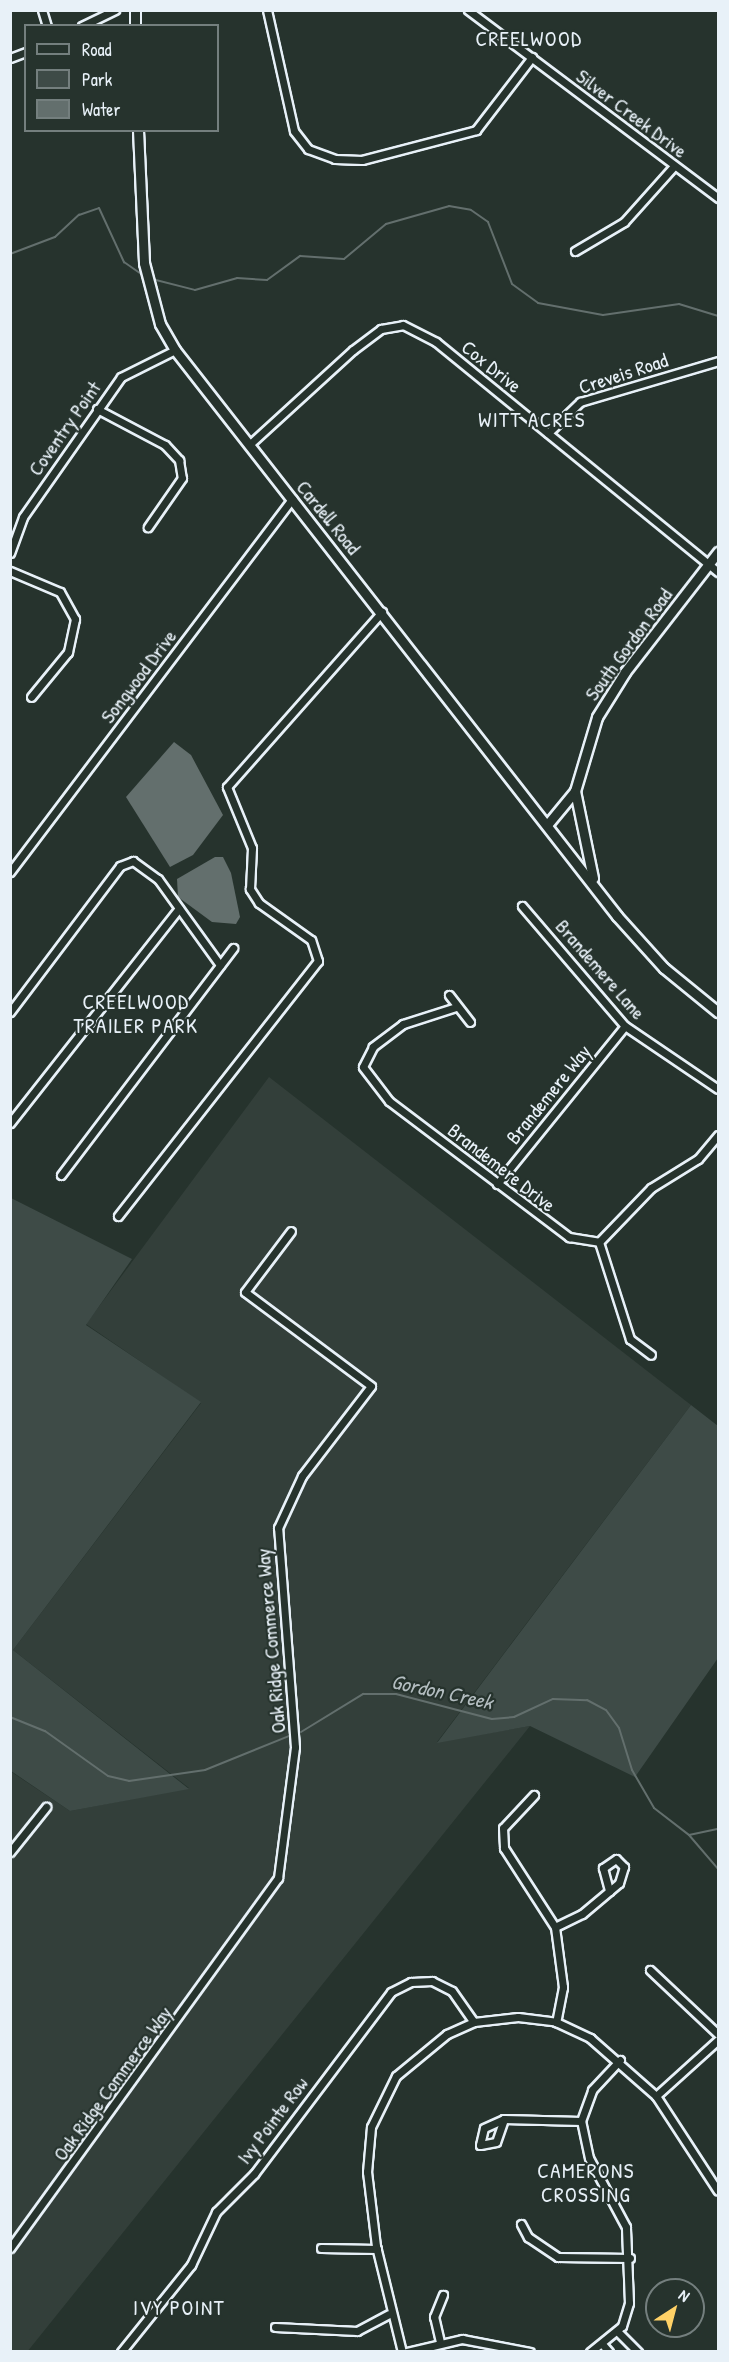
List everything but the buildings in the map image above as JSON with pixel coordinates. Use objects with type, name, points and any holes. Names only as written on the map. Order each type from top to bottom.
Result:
[{"type":"street","points":[[86,24],[115,10]]},
{"type":"street","points":[[267,10],[294,131],[308,149],[335,159],[363,160],[476,130],[532,57]]},
{"type":"street","name":"Silver Creek Drive","points":[[468,10],[718,198]]},
{"type":"street","name":"Cardell Road","points":[[138,132],[144,263],[153,303],[175,350],[595,884]]},
{"type":"street","points":[[575,251],[636,211],[674,166]]},
{"type":"street","name":"Cox Drive","points":[[250,444],[305,389],[392,325],[403,325],[436,342],[718,572]]},
{"type":"street","name":"Coventry Point","points":[[10,553],[23,517],[121,377],[175,350]]},
{"type":"street","name":"Creveis Road","points":[[548,433],[580,402],[718,362]]},
{"type":"street","points":[[97,409],[165,446],[179,460],[182,478],[148,527]]},
{"type":"street","name":"Songwood Drive","points":[[10,872],[292,500]]},
{"type":"street","name":"South Gordon Road","points":[[547,825],[575,791],[597,717],[625,672],[718,552]]},
{"type":"street","points":[[10,571],[60,592],[75,619],[76,632],[68,652],[31,697]]},
{"type":"street","points":[[118,1216],[318,961],[311,940],[259,903],[250,889],[252,848],[227,787],[382,612]]},
{"type":"street","points":[[575,791],[595,884],[664,968],[718,1012]]},
{"type":"street","points":[[10,1011],[120,866],[133,861],[147,868],[220,965]]},
{"type":"street","name":"Brandemere Lane","points":[[522,906],[625,1026],[718,1089]]},
{"type":"street","points":[[10,1123],[179,908]]},
{"type":"street","points":[[61,1175],[233,948]]},
{"type":"street","points":[[449,995],[456,1007],[470,1022]]},
{"type":"street","name":"Brandemere Drive","points":[[456,1007],[403,1024],[373,1047],[363,1067],[389,1101],[497,1184],[569,1237],[599,1242]]},
{"type":"street","name":"Brandemere Way","points":[[497,1184],[625,1026]]},
{"type":"street","points":[[651,1355],[630,1339],[599,1242],[651,1188],[698,1159],[718,1135]]},
{"type":"street","name":"Oak Ridge Commerce Way","points":[[10,2248],[278,1878],[295,1747],[278,1527],[302,1476],[371,1386],[245,1292],[291,1231]]},
{"type":"street","points":[[534,1795],[503,1828],[504,1848],[555,1927],[563,1987],[556,2022]]},
{"type":"street","points":[[10,1852],[46,1807]]},
{"type":"street","points":[[555,1927],[582,1914],[609,1891]]},
{"type":"street","points":[[650,1970],[718,2034]]},
{"type":"street","name":"Ivy Pointe Row","points":[[121,2352],[191,2265],[216,2212],[254,2174],[391,1992],[411,1982],[432,1981],[452,1991],[474,2022]]},
{"type":"street","points":[[402,2352],[389,2314],[377,2249],[367,2172],[371,2127],[379,2105],[419,2053],[474,2022],[518,2017],[556,2022],[620,2060],[656,2096],[718,2191]]},
{"type":"street","points":[[656,2096],[718,2040]]},
{"type":"street","points":[[590,2352],[617,2331],[629,2303],[630,2258],[623,2216],[590,2158],[581,2121],[592,2091],[620,2060]]},
{"type":"street","points":[[504,2119],[581,2121]]},
{"type":"street","points":[[521,2224],[528,2237],[558,2257],[630,2258]]},
{"type":"street","points":[[321,2248],[377,2249]]},
{"type":"street","points":[[440,2342],[434,2317],[443,2295]]},
{"type":"street","points":[[275,2327],[357,2331],[389,2314]]},
{"type":"street","points":[[617,2331],[638,2352]]},
{"type":"street","points":[[407,2352],[440,2342],[484,2340],[530,2352]]},
{"type":"street","points":[[603,2344],[609,2352]]},
{"type":"shaded area","points":[[269,1077],[691,1405],[437,1742],[530,1726],[27,2352],[10,2351],[10,1771],[70,1811],[189,1788],[13,1650],[201,1403],[86,1324]]},
{"type":"green space","points":[[11,1198],[132,1259],[86,1325],[201,1402],[13,1650],[189,1789],[70,1811],[11,1771]]},
{"type":"green space","points":[[691,1405],[718,1426],[718,1658],[635,1777],[530,1726],[437,1743]]},
{"type":"water","points":[[174,742],[191,755],[223,815],[193,855],[170,867],[126,797]]},
{"type":"water","points":[[215,857],[223,857],[231,873],[240,917],[236,924],[212,922],[178,897],[177,879]]},
{"type":"waterway","points":[[152,279],[195,290],[237,278],[267,280],[300,256],[344,259],[386,224],[449,206],[471,210],[488,222],[512,284],[538,303],[603,315],[679,304],[718,316]]},
{"type":"waterway","points":[[10,254],[55,237],[79,215],[99,208],[124,262],[144,276]]},
{"type":"waterway","name":"Gordon Creek","points":[[301,1732],[363,1694],[396,1694],[492,1719],[514,1717],[553,1699],[587,1700],[606,1710],[619,1728],[632,1770],[654,1808],[689,1835],[718,1869]]},
{"type":"waterway","name":"Gordon Creek","points":[[10,1717],[45,1731],[108,1776],[129,1781],[205,1770],[289,1736]]},
{"type":"waterway","points":[[689,1835],[718,1829]]},
{"type":"district","name":"CREELWOOD","points":[[529,39]]},
{"type":"district","name":"WITT ACRES","points":[[532,420]]},
{"type":"district","name":"CREELWOOD TRAILER PARK","points":[[136,1014]]},
{"type":"district","name":"CAMERONS CROSSING","points":[[586,2183]]},
{"type":"district","name":"IVY POINT","points":[[179,2308]]}]
